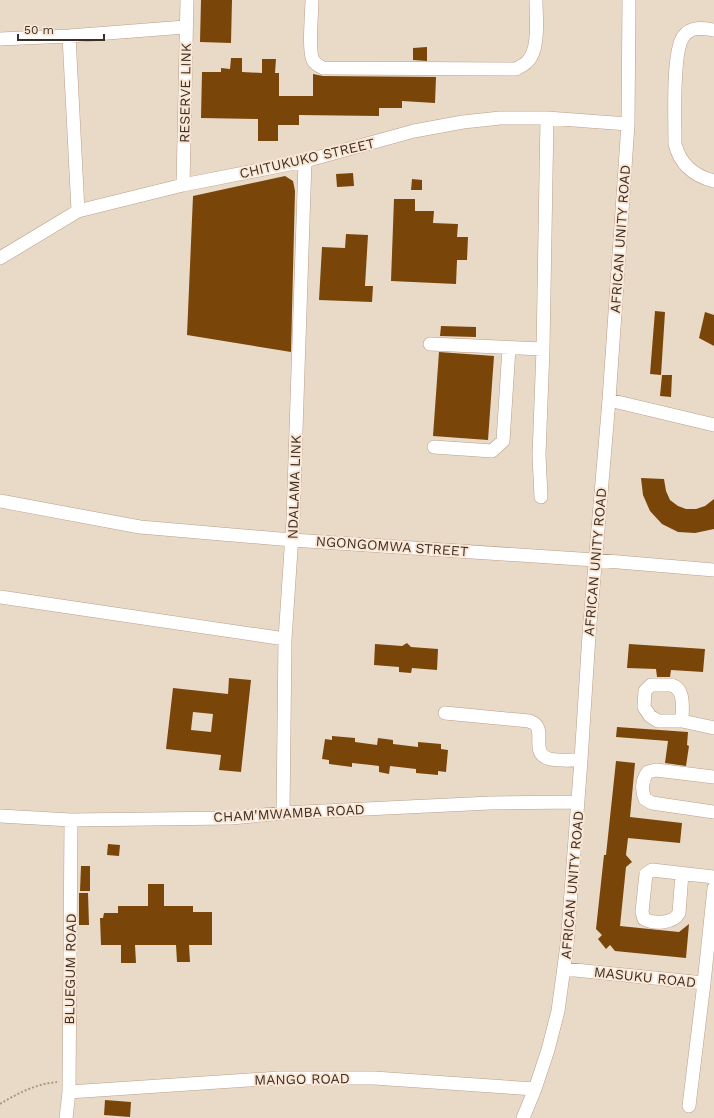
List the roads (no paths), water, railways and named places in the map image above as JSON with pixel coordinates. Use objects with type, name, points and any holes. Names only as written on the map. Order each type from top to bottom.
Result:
[{"type":"street","name":"RESERVE LINK","points":[[183,185],[185,27],[187,0]]},
{"type":"street","points":[[312,0],[312,59],[316,65],[322,68],[508,69],[516,69],[527,63],[533,53],[535,40],[536,0]]},
{"type":"street","name":"AFRICAN UNITY ROAD","points":[[523,1118],[535,1089],[548,1050],[558,1011],[565,969],[595,560],[609,400],[628,124],[629,0]]},
{"type":"street","points":[[0,39],[69,36],[185,27]]},
{"type":"street","points":[[714,30],[702,28],[692,30],[683,36],[679,47],[676,61],[675,144],[678,155],[685,165],[696,173],[714,181]]},
{"type":"street","points":[[69,36],[78,211]]},
{"type":"street","name":"CHITUKUKO STREET","points":[[0,258],[78,211],[183,185],[305,161],[421,130],[463,122],[500,118],[547,118],[628,124]]},
{"type":"street","points":[[540,497],[539,455],[543,349],[547,118]]},
{"type":"street","name":"NDALAMA LINK","points":[[283,813],[285,639],[292,540],[305,161]]},
{"type":"street","points":[[430,344],[543,349]]},
{"type":"street","points":[[434,447],[492,451],[503,441],[508,348]]},
{"type":"street","points":[[609,400],[714,425]]},
{"type":"street","name":"NGONGOMWA STREET","points":[[0,502],[140,527],[292,540],[595,560],[714,570]]},
{"type":"street","points":[[0,597],[285,639]]},
{"type":"street","points":[[445,713],[530,721],[535,724],[538,729],[539,751],[543,756],[549,759],[581,760]]},
{"type":"street","points":[[682,721],[714,728]]},
{"type":"street","points":[[714,777],[656,770],[648,772],[644,777],[642,793],[645,799],[652,803],[714,812]]},
{"type":"street","name":"CHAM'MWAMBA ROAD","points":[[0,816],[71,820],[231,818],[283,813],[490,803],[578,802]]},
{"type":"street","name":"BLUEGUM ROAD","points":[[66,1118],[69,1086],[71,820]]},
{"type":"street","points":[[682,873],[714,877]]},
{"type":"street","name":"MASUKU ROAD","points":[[565,969],[704,983],[711,944],[714,888]]},
{"type":"street","points":[[689,1106],[704,983]]},
{"type":"street","name":"MANGO ROAD","points":[[69,1086],[278,1078],[374,1078],[535,1089]]}]
